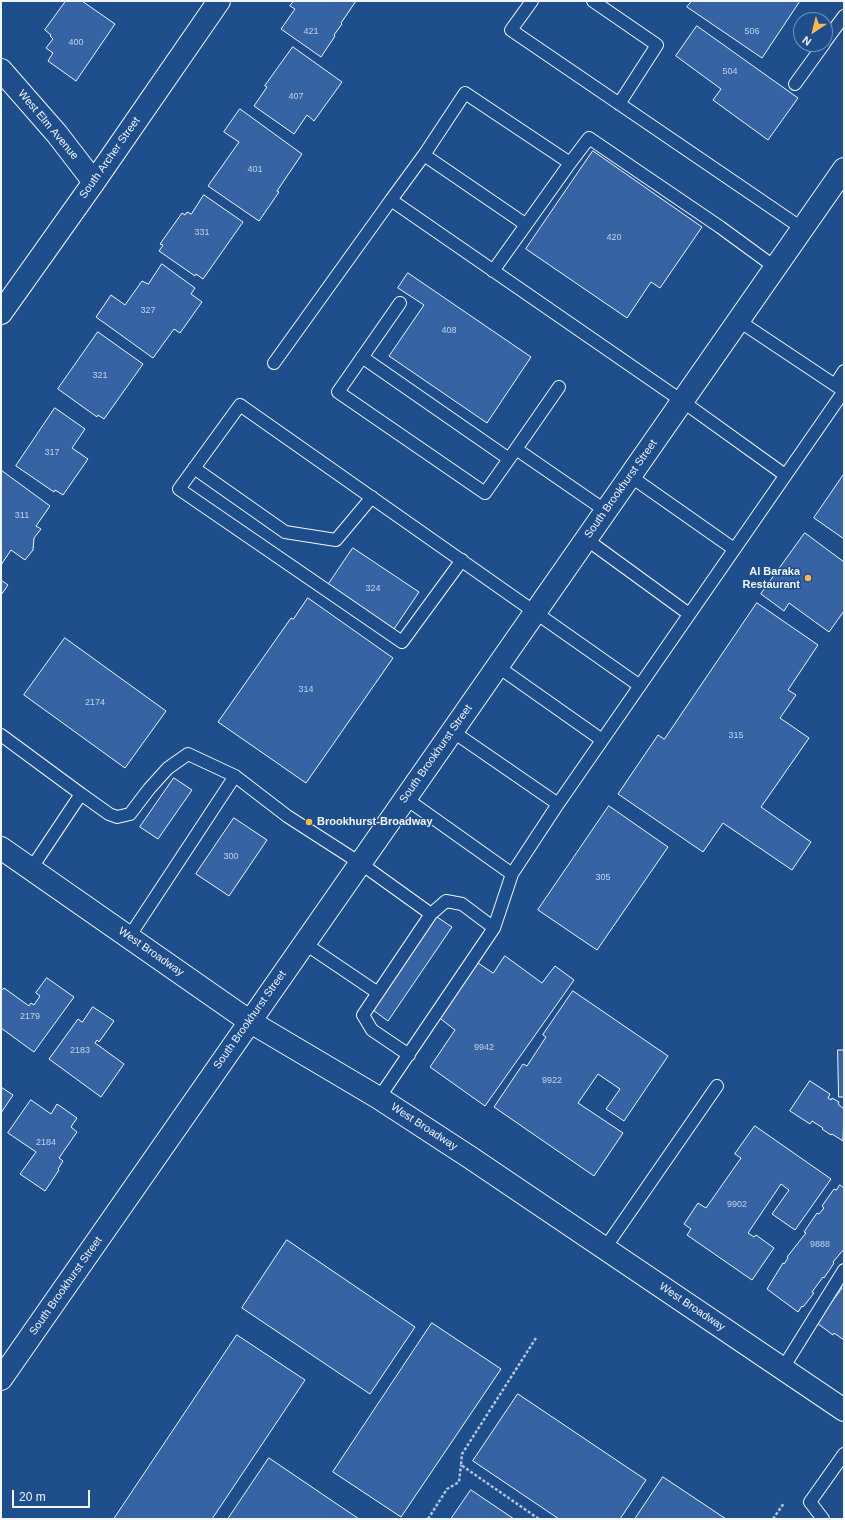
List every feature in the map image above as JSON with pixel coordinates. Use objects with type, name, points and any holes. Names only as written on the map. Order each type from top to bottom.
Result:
[{"type":"main road","name":"South Archer Street","points":[[1,313],[94,182],[219,1]]},
{"type":"main road","name":"West Elm Avenue","points":[[1,70],[57,134],[94,182]]},
{"type":"main road","name":"South Brookhurst Street","points":[[1,1379],[497,666],[844,171]]},
{"type":"main road","name":"West Broadway","points":[[1,848],[249,1022],[379,1098],[471,1158],[844,1410]]},
{"type":"lane","points":[[532,1],[511,30],[803,229]]},
{"type":"lane","points":[[593,1],[657,45],[619,104]]},
{"type":"lane","points":[[833,31],[844,16]]},
{"type":"lane","points":[[795,84],[818,52]]},
{"type":"lane","points":[[274,363],[424,155],[465,93],[570,163]]},
{"type":"lane","points":[[493,271],[588,138],[776,268]]},
{"type":"lane","points":[[424,155],[526,224]]},
{"type":"lane","points":[[391,200],[682,401],[785,476]]},
{"type":"lane","points":[[400,303],[338,392],[484,493],[560,387]]},
{"type":"lane","points":[[379,1098],[494,928],[512,874],[558,804],[844,391],[739,321]]},
{"type":"lane","points":[[362,358],[509,459]]},
{"type":"lane","points":[[834,385],[844,371]]},
{"type":"lane","points":[[462,560],[402,642],[179,489],[240,405],[462,560],[640,686]]},
{"type":"lane","points":[[516,449],[606,510]]},
{"type":"lane","points":[[194,468],[285,532],[336,540],[372,497]]},
{"type":"lane","points":[[630,476],[734,549]]},
{"type":"lane","points":[[586,539],[689,614]]},
{"type":"lane","points":[[497,666],[602,740]]},
{"type":"lane","points":[[452,731],[558,804]]},
{"type":"lane","points":[[1,735],[109,814],[117,817],[130,814],[149,789],[168,768],[188,754],[235,776],[287,816],[360,863],[431,914]]},
{"type":"lane","points":[[129,937],[235,776]]},
{"type":"lane","points":[[31,869],[81,794]]},
{"type":"lane","points":[[405,798],[512,874]]},
{"type":"lane","points":[[408,1055],[372,1030],[363,1015],[431,914],[446,901],[462,904],[494,928]]},
{"type":"lane","points":[[304,943],[378,993]]},
{"type":"lane","points":[[605,1248],[717,1086]]},
{"type":"lane","points":[[783,1368],[844,1270]]},
{"type":"lane","points":[[823,1519],[810,1502],[844,1454]]},
{"type":"path","points":[[428,1519],[447,1489],[459,1482],[462,1454],[536,1338]]},
{"type":"path","points":[[461,1465],[539,1519]]},
{"type":"path","points":[[773,1519],[784,1503]]},
{"type":"building","points":[[66,1],[82,1],[115,24],[76,81],[48,61],[53,53],[46,48],[53,39],[45,30]]},
{"type":"building","points":[[294,1],[356,1],[321,57],[281,29],[295,9],[290,6]]},
{"type":"building","points":[[692,1],[800,1],[762,58],[687,7]]},
{"type":"building","points":[[697,26],[798,98],[768,140],[713,100],[721,89],[676,56]]},
{"type":"building","points":[[293,47],[342,82],[314,121],[307,115],[294,134],[254,106],[267,87],[265,86]]},
{"type":"building","points":[[240,109],[302,154],[259,221],[208,186],[239,142],[224,132]]},
{"type":"building","points":[[593,151],[702,227],[660,288],[651,282],[627,318],[526,249]]},
{"type":"building","points":[[204,195],[243,222],[203,279],[196,274],[195,276],[159,251],[163,245],[160,244],[182,213],[185,215],[187,212],[191,214]]},
{"type":"building","points":[[162,264],[195,288],[191,294],[202,302],[180,333],[174,329],[153,358],[96,317],[111,295],[125,305],[142,281],[148,284]]},
{"type":"building","points":[[408,273],[531,357],[487,423],[389,356],[424,305],[398,288]]},
{"type":"building","points":[[98,332],[143,364],[104,419],[98,415],[97,417],[58,389]]},
{"type":"building","points":[[55,408],[85,429],[72,448],[88,459],[63,495],[55,490],[54,492],[16,466]]},
{"type":"building","points":[[1,470],[50,506],[36,526],[41,529],[34,538],[33,550],[25,560],[11,550],[1,565]]},
{"type":"building","points":[[844,474],[844,539],[814,518]]},
{"type":"building","name":"Al Baraka Restaurant","points":[[805,533],[844,562],[844,611],[829,632],[789,603],[784,611],[761,594]]},
{"type":"building","points":[[353,548],[419,592],[394,629],[328,585]]},
{"type":"building","points":[[1,580],[8,585],[1,595]]},
{"type":"building","points":[[308,598],[393,658],[306,783],[218,722],[291,618],[293,619]]},
{"type":"building","points":[[757,603],[818,645],[788,690],[796,695],[780,718],[809,738],[761,807],[811,842],[792,870],[723,823],[703,852],[618,794],[658,735],[664,739]]},
{"type":"building","points":[[65,638],[166,711],[125,768],[24,695]]},
{"type":"building","points":[[174,778],[192,790],[158,839],[140,827]]},
{"type":"building","points":[[609,806],[668,847],[597,950],[538,910]]},
{"type":"building","points":[[234,818],[267,840],[229,896],[196,874]]},
{"type":"building","points":[[437,917],[452,927],[388,1021],[373,1010]]},
{"type":"building","points":[[505,956],[542,983],[555,966],[574,980],[485,1106],[430,1067],[455,1030],[437,1016],[475,961],[493,973]]},
{"type":"building","points":[[47,978],[74,997],[34,1052],[1,1028],[1,991],[4,988],[29,1006],[31,1003],[34,1005],[40,996],[36,993]]},
{"type":"building","points":[[573,991],[668,1056],[624,1121],[606,1109],[620,1089],[598,1074],[578,1103],[623,1133],[594,1176],[494,1107],[523,1064],[527,1066],[546,1037],[543,1035]]},
{"type":"building","points":[[93,1007],[114,1021],[99,1042],[97,1040],[95,1043],[124,1064],[101,1097],[49,1059],[78,1019],[82,1022]]},
{"type":"building","points":[[838,1050],[844,1050],[844,1097],[839,1097]]},
{"type":"building","points":[[810,1081],[830,1094],[828,1098],[831,1100],[832,1098],[839,1102],[838,1104],[844,1109],[843,1141],[832,1134],[831,1135],[812,1121],[810,1124],[790,1111]]},
{"type":"building","points":[[1,1087],[13,1095],[1,1113]]},
{"type":"building","points":[[31,1100],[51,1114],[57,1104],[77,1118],[71,1127],[77,1132],[59,1158],[63,1161],[58,1169],[59,1170],[45,1191],[20,1174],[36,1152],[8,1133]]},
{"type":"building","points":[[755,1126],[831,1179],[795,1230],[772,1214],[789,1190],[781,1184],[748,1233],[754,1237],[756,1235],[774,1248],[752,1280],[687,1235],[691,1229],[684,1224],[698,1203],[706,1208],[741,1158],[735,1154]]},
{"type":"building","points":[[840,1185],[844,1188],[844,1249],[833,1262],[834,1263],[824,1278],[823,1277],[812,1292],[814,1293],[798,1312],[767,1289],[783,1263],[784,1264],[788,1258],[787,1257],[806,1233],[804,1232],[817,1213],[819,1214],[824,1208],[822,1206],[834,1189],[836,1190]]},
{"type":"building","points":[[287,1240],[415,1327],[370,1394],[242,1308]]},
{"type":"building","points":[[844,1281],[844,1340],[834,1333],[833,1335],[817,1323],[829,1302],[831,1303],[842,1288],[840,1287]]},
{"type":"building","points":[[432,1323],[501,1369],[401,1517],[333,1472]]},
{"type":"building","points":[[237,1335],[305,1380],[212,1519],[114,1519]]},
{"type":"building","points":[[518,1394],[646,1480],[620,1519],[559,1519],[473,1461]]},
{"type":"building","points":[[269,1458],[359,1519],[228,1519]]},
{"type":"building","points":[[663,1477],[726,1519],[635,1519]]},
{"type":"building","points":[[471,1490],[514,1519],[451,1519]]},
{"type":"place","name":"Al Baraka Restaurant","points":[[808,578]]},
{"type":"place","name":"Brookhurst-Broadway","points":[[309,822]]}]
